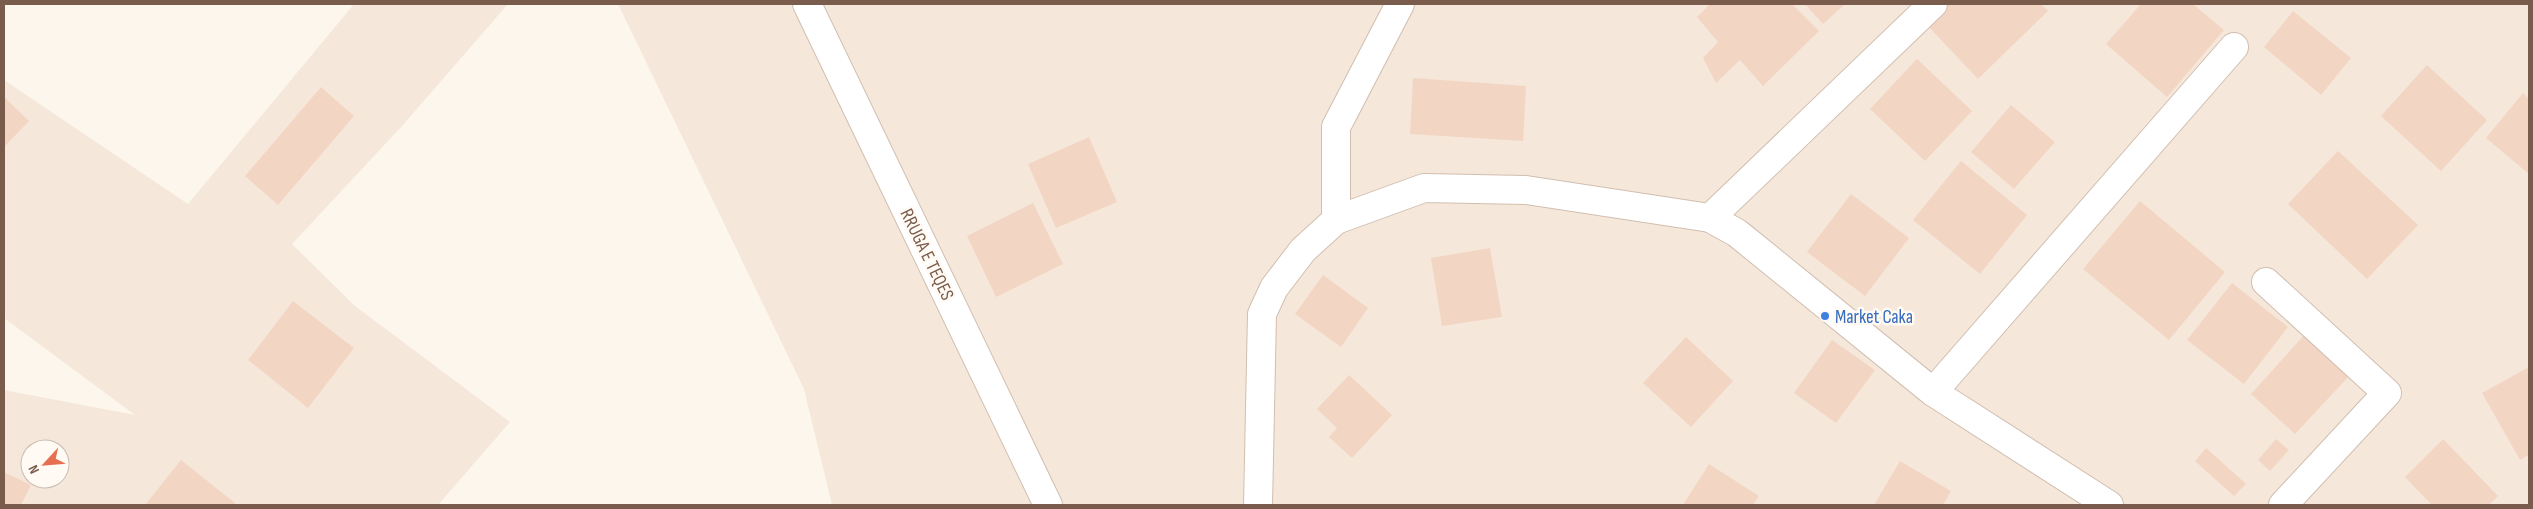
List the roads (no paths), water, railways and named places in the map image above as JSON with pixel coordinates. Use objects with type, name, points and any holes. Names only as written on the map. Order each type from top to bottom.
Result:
[{"type":"street","name":"RRUGA E TEQES","points":[[807,4],[1048,505]]},
{"type":"street","points":[[1336,220],[1336,127],[1400,4]]},
{"type":"street","points":[[1710,218],[1933,4]]},
{"type":"street","points":[[1933,392],[2234,46]]},
{"type":"street","points":[[1258,505],[1262,314],[1274,288],[1302,250],[1336,220],[1424,188],[1526,190],[1710,218],[1737,233],[1933,392],[2109,505]]},
{"type":"street","points":[[2266,282],[2387,393],[2283,505]]},
{"type":"place","name":"Market Caka","points":[[1825,316]]}]
